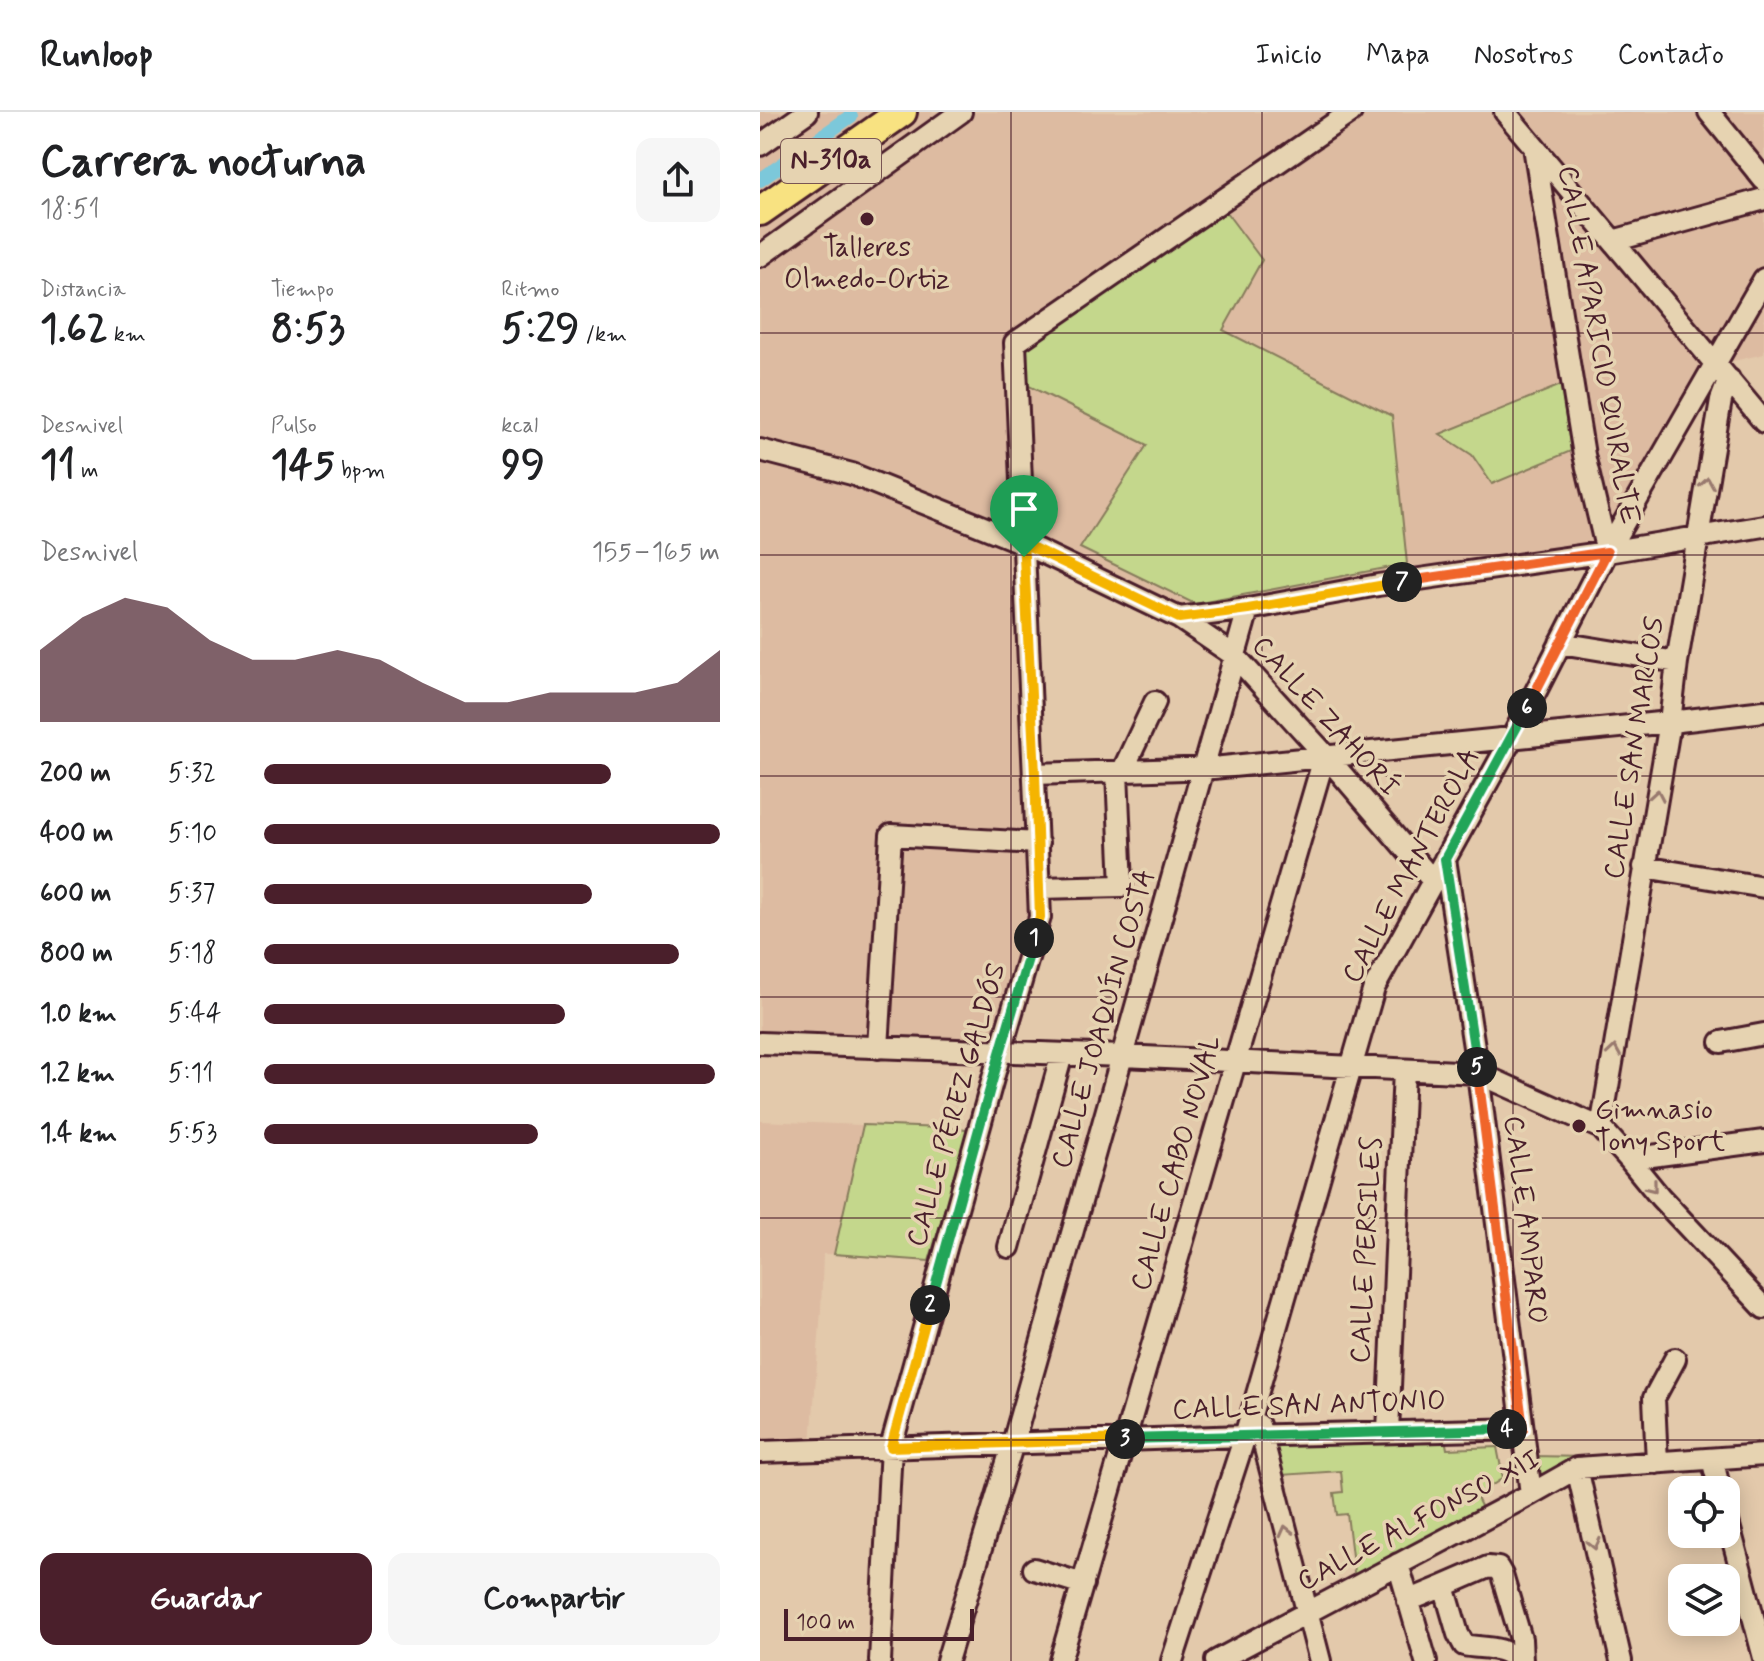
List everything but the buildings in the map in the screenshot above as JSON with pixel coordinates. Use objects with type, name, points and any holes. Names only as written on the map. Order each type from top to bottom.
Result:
[{"type":"highway","name":"N-310a","points":[[760,211],[883,117]]},
{"type":"street","points":[[760,145],[807,112]]},
{"type":"street","points":[[760,256],[961,112]]},
{"type":"street","name":"CALLE PÉREZ GALDÓS","points":[[880,1661],[891,1447],[1040,917],[1015,343],[1351,112]]},
{"type":"street","points":[[1505,112],[1764,422]]},
{"type":"street","points":[[1709,112],[1764,180]]},
{"type":"street","name":"CALLE APARICIO QUIRALTE","points":[[1534,147],[1584,455],[1607,552]]},
{"type":"street","points":[[1543,202],[1572,192]]},
{"type":"street","points":[[1613,241],[1764,199]]},
{"type":"street","name":"CALLE MANTEROLA","points":[[1172,1661],[1254,1435],[1254,1406],[1374,988],[1512,738],[1607,552],[1722,372],[1764,279]]},
{"type":"street","name":"CALLE SAN MARCOS","points":[[1601,1128],[1670,722],[1720,403],[1722,372]]},
{"type":"street","name":"CALLE ZAHORÍ","points":[[760,450],[852,474],[1023,543],[1179,618],[1235,656],[1433,881]]},
{"type":"street","points":[[1179,618],[1764,526]]},
{"type":"street","name":"CALLE JOAQUÍN COSTA","points":[[947,1661],[1013,1443],[1248,609]]},
{"type":"street","points":[[1560,643],[1677,662]]},
{"type":"street","points":[[1039,888],[1122,886],[1120,772],[1155,702]]},
{"type":"street","points":[[1035,774],[1203,769],[1764,711]]},
{"type":"street","name":"CALLE CABO NOVAL","points":[[1060,1661],[1325,758]]},
{"type":"street","points":[[878,1048],[891,835],[1038,843]]},
{"type":"street","name":"CALLE AMPARO","points":[[1445,859],[1478,1073],[1531,1494]]},
{"type":"street","points":[[1644,867],[1764,887]]},
{"type":"street","points":[[1721,1042],[1764,1034]]},
{"type":"street","points":[[760,1043],[1478,1073],[1601,1128],[1660,1197],[1764,1308]]},
{"type":"street","points":[[1009,1247],[1062,1054]]},
{"type":"street","name":"CALLE PERSILES","points":[[1388,1432],[1404,1070]]},
{"type":"street","points":[[1629,1159],[1764,1141]]},
{"type":"street","points":[[1657,1463],[1654,1398],[1675,1359]]},
{"type":"street","name":"CALLE SAN ANTONIO","points":[[760,1452],[1523,1429]]},
{"type":"street","points":[[1254,1435],[1320,1661]]},
{"type":"street","name":"CALLE ALFONSO XII","points":[[1224,1659],[1577,1468],[1764,1455]]},
{"type":"street","points":[[1712,1459],[1716,1476]]},
{"type":"street","points":[[1577,1468],[1621,1661]]},
{"type":"street","points":[[1735,1548],[1764,1658]]},
{"type":"street","points":[[1398,1564],[1426,1661]]},
{"type":"street","points":[[1408,1601],[1488,1567],[1498,1568],[1521,1639],[1522,1661]]},
{"type":"street","points":[[1034,1569],[1083,1584]]},
{"type":"street","points":[[1444,1586],[1464,1645],[1509,1652],[1515,1661]]},
{"type":"shaded area","points":[[760,112],[1764,112],[1764,354],[1716,365],[1607,552],[1179,618],[1023,543],[1040,917],[1000,1053],[760,1043]]},
{"type":"shaded area","points":[[760,1121],[863,1125],[834,1254],[823,1254],[811,1443],[760,1445]]},
{"type":"green space","points":[[1226,212],[1262,260],[1223,330],[1392,416],[1407,564],[1195,604],[1080,548],[1147,445],[1027,385],[1023,348]]},
{"type":"green space","points":[[1561,385],[1571,451],[1492,484],[1472,455],[1440,434]]},
{"type":"green space","points":[[863,1125],[969,1129],[929,1261],[834,1254]]},
{"type":"green space","points":[[1445,1438],[1447,1449],[1497,1447],[1503,1478],[1476,1496],[1485,1514],[1355,1581],[1347,1514],[1337,1515],[1334,1493],[1343,1492],[1341,1471],[1281,1475],[1273,1445]]},
{"type":"green space","points":[[1532,1456],[1586,1457],[1577,1468],[1530,1482]]},
{"type":"waterway","points":[[760,180],[851,116]]},
{"type":"place","name":"Talleres Olmedo-Ortiz","points":[[867,219]]},
{"type":"place","name":"Gimnasio Tony Sport","points":[[1579,1126]]},
{"type":"route","points":[[1023,543],[1179,618],[1607,552],[1512,738],[1445,859],[1478,1073],[1523,1429],[891,1447],[1040,917],[1024,557],[1023,543]]}]
